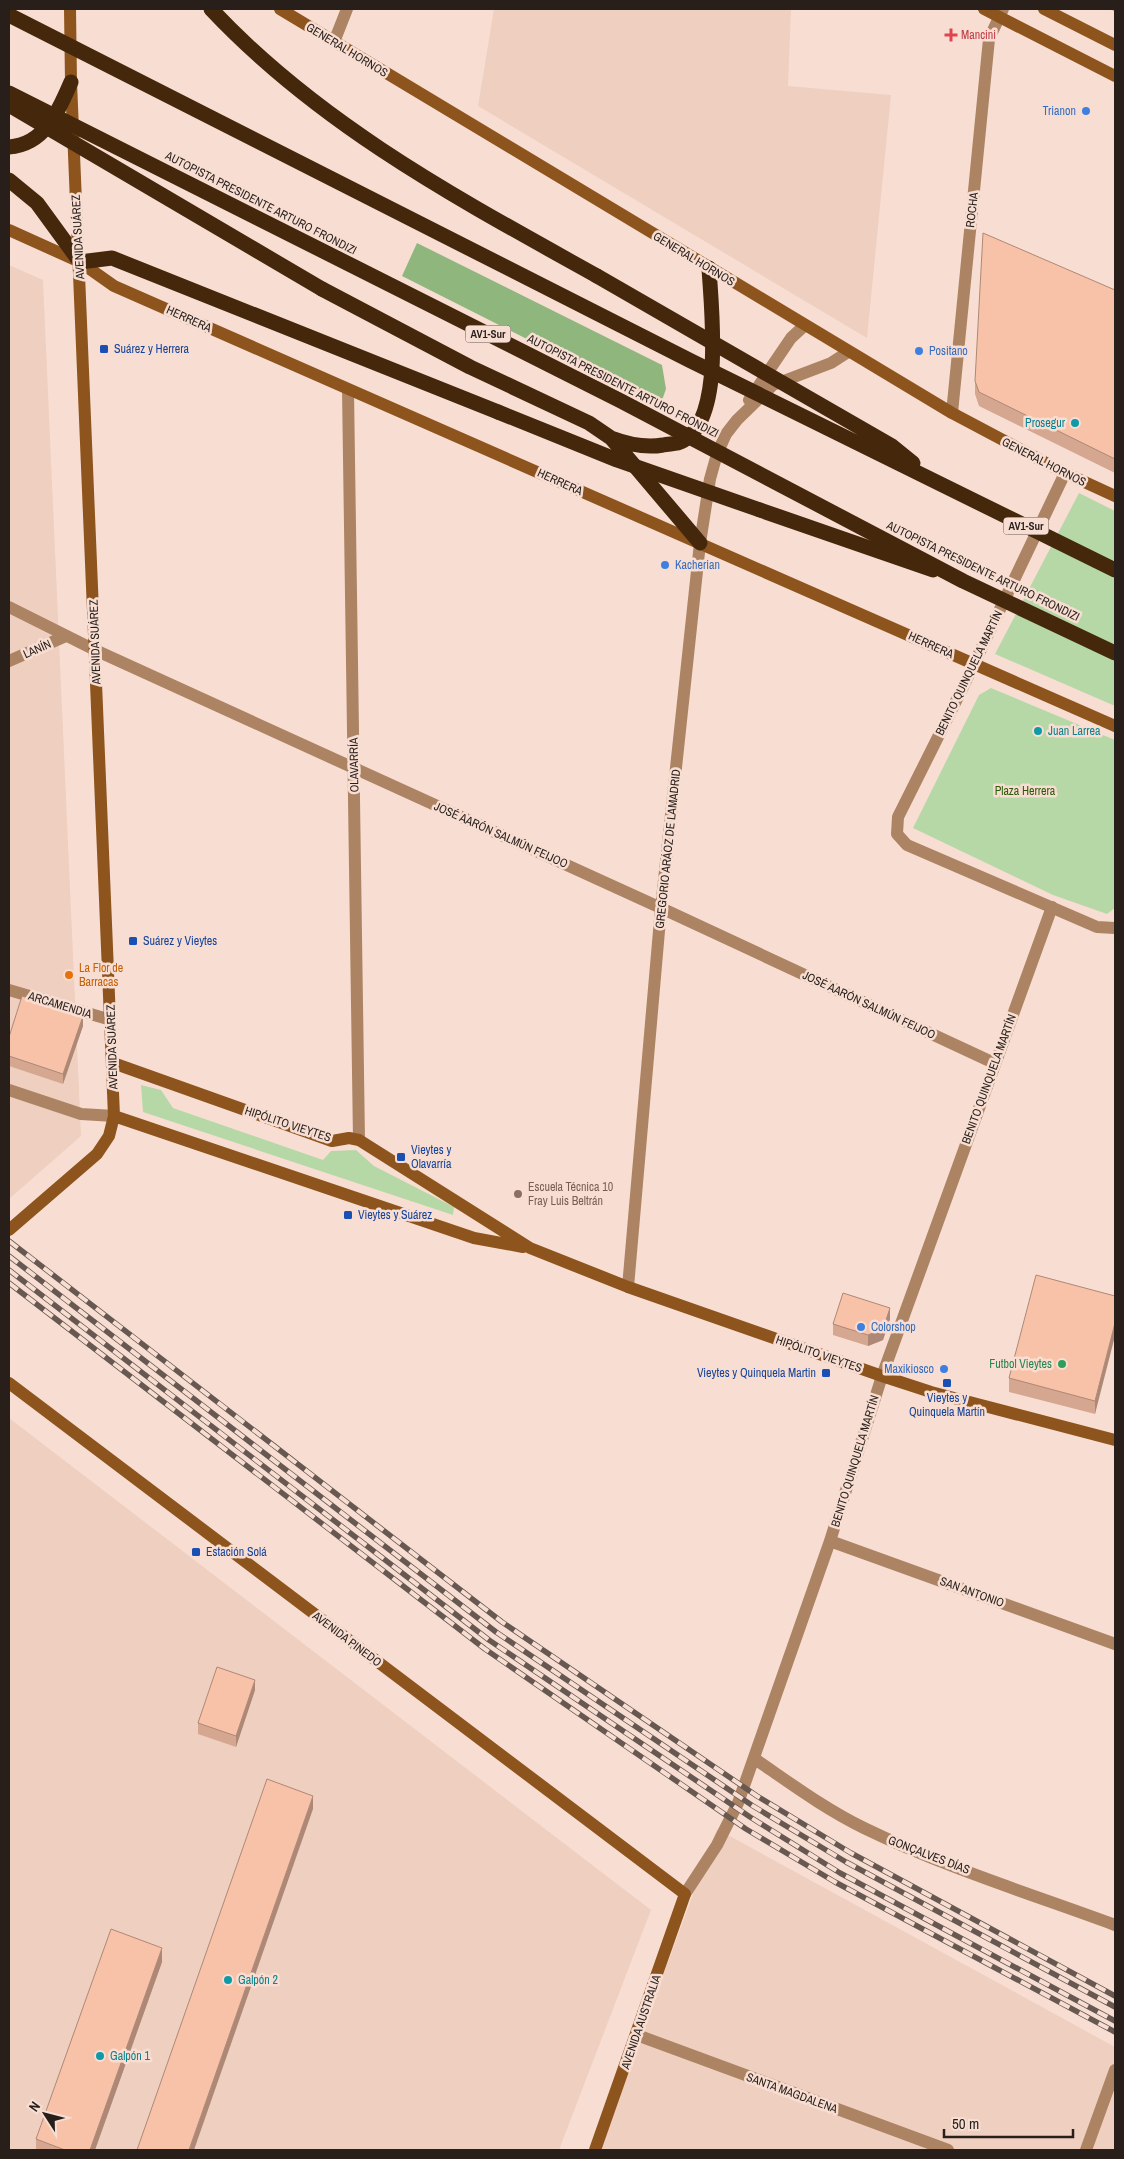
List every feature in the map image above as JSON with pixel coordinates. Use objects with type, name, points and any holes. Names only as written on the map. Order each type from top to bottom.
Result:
[{"type":"highway","points":[[211,9],[289,82],[329,114],[404,167],[892,446],[936,481]]},
{"type":"highway","name":"AV1-Sur","points":[[9,15],[691,361],[1115,570]]},
{"type":"highway","points":[[9,147],[25,144],[49,126],[60,109],[70,82]]},
{"type":"highway","name":"AUTOPISTA PRESIDENTE ARTURO FRONDIZI","points":[[9,93],[621,401],[963,581],[1115,653]]},
{"type":"highway","points":[[9,105],[322,289],[470,367],[589,423],[611,438],[622,442],[652,447],[679,443],[690,435],[702,418],[710,396],[713,365],[709,268]]},
{"type":"highway","points":[[9,180],[37,203],[80,262],[112,258],[617,460],[963,581]]},
{"type":"highway","points":[[611,438],[700,542]]},
{"type":"main road","name":"AVENIDA SUÁREZ","points":[[9,1230],[97,1154],[109,1136],[114,1116],[80,262],[70,82],[70,9]]},
{"type":"main road","name":"GENERAL HORNOS","points":[[280,9],[804,326],[952,413],[1065,473],[1115,496]]},
{"type":"main road","points":[[984,9],[1001,13],[1115,76]]},
{"type":"main road","points":[[1044,9],[1115,45]]},
{"type":"main road","name":"HERRERA","points":[[9,230],[80,262],[114,286],[1115,726]]},
{"type":"main road","name":"HIPÓLITO VIEYTES","points":[[113,1063],[332,1141],[349,1138],[359,1140],[530,1248]]},
{"type":"main road","name":"HIPÓLITO VIEYTES","points":[[114,1116],[474,1238],[530,1248],[628,1286],[931,1392],[1115,1440]]},
{"type":"main road","name":"AVENIDA PINEDO","points":[[9,1383],[685,1894]]},
{"type":"main road","name":"AVENIDA AUSTRALIA","points":[[595,2150],[685,1894]]},
{"type":"street","points":[[334,42],[347,9]]},
{"type":"street","name":"ROCHA","points":[[952,413],[989,39],[1001,13]]},
{"type":"street","name":"GREGORIO ARÁOZ DE LAMADRID","points":[[628,1286],[661,908],[704,509],[722,440],[791,338],[804,326]]},
{"type":"street","name":"GREGORIO ARÁOZ DE LAMADRID","points":[[737,420],[773,385],[831,363],[848,352]]},
{"type":"street","name":"OLAVARRÍA","points":[[348,390],[359,1140]]},
{"type":"street","name":"BENITO QUINQUELA MARTÍN","points":[[685,1894],[724,1832],[738,1803],[755,1759],[830,1541],[882,1376],[1052,907],[907,845],[897,834],[898,817],[974,664],[1065,473]]},
{"type":"street","name":"JOSÉ AARÓN SALMÚN FEIJOO","points":[[9,607],[95,650],[661,908],[994,1064]]},
{"type":"street","name":"LANÍN","points":[[9,662],[66,636]]},
{"type":"street","points":[[1052,907],[1097,927],[1115,928]]},
{"type":"street","name":"ARCAMENDIA","points":[[9,990],[111,1020]]},
{"type":"street","points":[[9,1090],[81,1114],[114,1116]]},
{"type":"street","name":"SAN ANTONIO","points":[[830,1541],[1115,1644]]},
{"type":"street","name":"GONÇALVES DÍAS","points":[[755,1759],[827,1808],[871,1831],[918,1852],[1115,1925]]},
{"type":"street","name":"SANTA MAGDALENA","points":[[636,2035],[948,2150]]},
{"type":"street","points":[[1086,2150],[1115,2070]]},
{"type":"shaded area","points":[[494,9],[791,9],[788,86],[891,95],[867,338],[478,106]]},
{"type":"shaded area","points":[[9,265],[43,280],[81,1136],[9,1199]]},
{"type":"shaded area","points":[[9,1418],[651,1910],[559,2150],[9,2150]]},
{"type":"shaded area","points":[[717,1829],[1115,2047],[1115,2150],[599,2150]]},
{"type":"green space","points":[[417,243],[662,365],[666,389],[660,406],[402,276]]},
{"type":"green space","points":[[1079,493],[1115,511],[1115,706],[995,654]]},
{"type":"green space","name":"Plaza Herrera","points":[[991,688],[1115,740],[1115,908],[1107,914],[1053,895],[913,828],[979,695]]},
{"type":"green space","points":[[141,1085],[161,1090],[173,1108],[323,1160],[331,1151],[356,1150],[374,1166],[454,1207],[453,1215],[143,1112]]},
{"type":"building","points":[[983,233],[1115,290],[1115,459],[979,392],[975,381]]},
{"type":"building","points":[[22,996],[83,1016],[63,1074],[9,1056],[9,1037]]},
{"type":"building","name":"Futbol Vieytes","points":[[1036,1275],[1115,1296],[1115,1323],[1095,1401],[1009,1378]]},
{"type":"building","name":"Colorshop","points":[[843,1293],[890,1308],[883,1329],[868,1335],[833,1324]]},
{"type":"building","points":[[217,1667],[255,1680],[236,1736],[198,1723]]},
{"type":"building","name":"Galpón 2","points":[[267,1779],[313,1796],[189,2150],[137,2150]]},
{"type":"building","name":"Galpón 1","points":[[111,1929],[162,1948],[90,2150],[65,2150],[36,2139]]},
{"type":"railway","points":[[9,1241],[502,1622],[757,1796],[851,1853],[1115,1996]]},
{"type":"railway","points":[[9,1256],[496,1632],[753,1806],[846,1862],[1115,2007]]},
{"type":"railway","points":[[9,1270],[489,1640],[750,1817],[840,1873],[1115,2021]]},
{"type":"railway","points":[[9,1283],[485,1649],[746,1829],[835,1882],[1115,2032]]},
{"type":"place","name":"Mancini","points":[[951,35]]},
{"type":"place","name":"Trianon","points":[[1086,111]]},
{"type":"place","name":"Suárez y Herrera","points":[[104,349]]},
{"type":"place","name":"Positano","points":[[919,351]]},
{"type":"place","name":"Prosegur","points":[[1075,423]]},
{"type":"place","name":"Kacherian","points":[[665,565]]},
{"type":"place","name":"Juan Larrea","points":[[1038,731]]},
{"type":"place","name":"Suárez y Vieytes","points":[[133,941]]},
{"type":"place","name":"La Flor de Barracas","points":[[69,975]]},
{"type":"place","name":"Vieytes y Olavarría","points":[[401,1157]]},
{"type":"place","name":"Escuela Técnica 10 Fray Luis Beltrán","points":[[518,1194]]},
{"type":"place","name":"Vieytes y Suárez","points":[[348,1215]]},
{"type":"place","name":"Colorshop","points":[[861,1327]]},
{"type":"place","name":"Futbol Vieytes","points":[[1062,1364]]},
{"type":"place","name":"Maxikiosco","points":[[944,1369]]},
{"type":"place","name":"Vieytes y Quinquela Martin","points":[[826,1373]]},
{"type":"place","name":"Vieytes y Quinquela Martín","points":[[947,1383]]},
{"type":"place","name":"Estación Solá","points":[[196,1552]]},
{"type":"place","name":"Galpón 2","points":[[228,1980]]},
{"type":"place","name":"Galpón 1","points":[[100,2056]]}]
